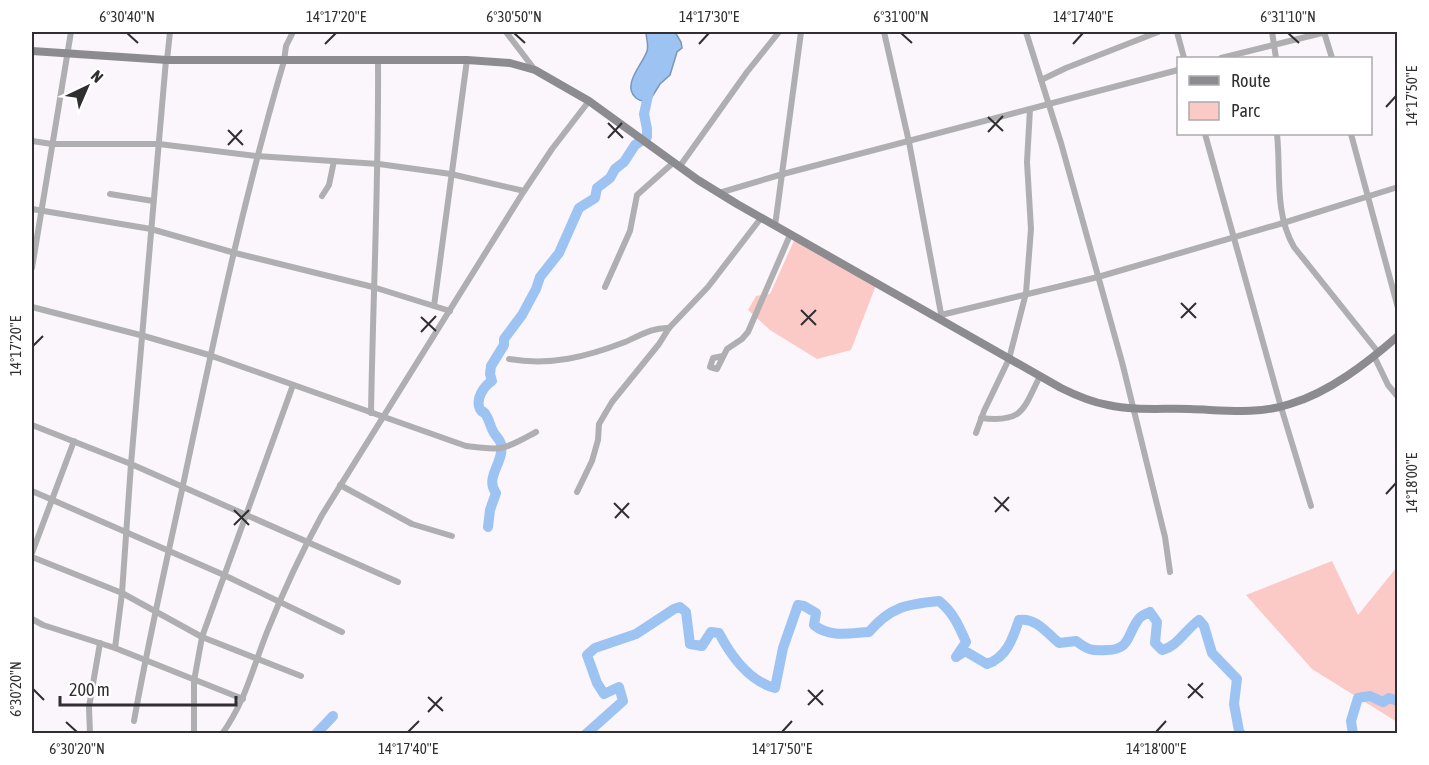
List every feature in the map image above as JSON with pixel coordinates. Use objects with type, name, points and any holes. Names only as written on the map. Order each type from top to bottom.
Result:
[{"type":"street","points":[[32,268],[71,32]]},
{"type":"street","points":[[116,648],[123,593],[131,464],[144,336],[153,201],[170,32]]},
{"type":"street","points":[[134,721],[167,551],[209,356],[256,156],[284,61],[286,46],[293,32]]},
{"type":"street","points":[[506,32],[535,70]]},
{"type":"street","points":[[605,287],[630,231],[637,195],[677,164],[779,32]]},
{"type":"street","points":[[775,226],[801,32]]},
{"type":"street","points":[[884,32],[909,142],[941,318]]},
{"type":"street","points":[[1041,80],[1158,32]]},
{"type":"street","points":[[1177,32],[1184,57]]},
{"type":"street","points":[[1272,32],[1276,57]]},
{"type":"street","points":[[1225,57],[1325,32],[1332,57]]},
{"type":"street","points":[[1026,33],[1098,277],[1133,408],[1165,537],[1170,572]]},
{"type":"street","points":[[32,51],[166,60],[467,60],[510,63],[535,70],[589,101],[718,194],[941,318],[1009,359],[1071,393],[1098,403],[1133,408],[1247,411],[1281,407],[1318,392],[1376,354],[1398,336]]},
{"type":"street","points":[[371,413],[373,287],[379,164],[378,59]]},
{"type":"street","points":[[434,306],[467,60]]},
{"type":"street","points":[[718,194],[783,174],[1177,71]]},
{"type":"street","points":[[222,734],[243,699],[281,602],[308,542],[340,485],[552,149],[589,101]]},
{"type":"street","points":[[976,433],[1009,359],[1026,293],[1031,229],[1027,162],[1030,109]]},
{"type":"street","points":[[1205,135],[1311,506]]},
{"type":"street","points":[[1277,135],[1283,223],[1294,247],[1376,354],[1389,385],[1398,397]]},
{"type":"street","points":[[1351,135],[1398,308]]},
{"type":"street","points":[[32,141],[52,144],[159,144],[256,156],[379,164],[451,174],[525,191]]},
{"type":"street","points":[[322,196],[329,185],[334,161]]},
{"type":"street","points":[[941,318],[1026,293],[1098,277],[1398,188]]},
{"type":"street","points":[[110,194],[153,201]]},
{"type":"street","points":[[32,209],[151,229],[235,253],[373,287],[450,311]]},
{"type":"street","points":[[577,492],[592,460],[602,418],[612,402],[659,344],[669,328],[708,287],[761,218]]},
{"type":"street","points":[[723,356],[727,348],[742,339],[748,332],[790,235]]},
{"type":"street","points":[[32,308],[144,336],[209,356],[465,446],[491,450],[511,446],[536,432]]},
{"type":"street","points":[[509,359],[539,362],[569,360],[591,355],[655,329],[669,328]]},
{"type":"street","points":[[981,418],[1005,420],[1017,415],[1040,376]]},
{"type":"street","points":[[194,734],[194,681],[202,637],[293,385]]},
{"type":"street","points":[[32,425],[131,464],[398,582]]},
{"type":"street","points":[[74,441],[32,555],[123,593],[202,637],[301,676]]},
{"type":"street","points":[[340,485],[405,520],[452,536]]},
{"type":"street","points":[[32,491],[224,575],[342,632]]},
{"type":"street","points":[[32,619],[43,625],[116,648],[243,699]]},
{"type":"street","points":[[90,734],[89,707],[100,643]]},
{"type":"green space","points":[[797,234],[878,280],[851,350],[817,359],[770,330],[748,310],[756,296],[770,294]]},
{"type":"green space","points":[[1332,561],[1358,615],[1397,567],[1397,722],[1312,669],[1246,595]]},
{"type":"water","points":[[646,32],[675,32],[682,48],[677,52],[670,75],[660,84],[650,100],[643,101],[636,98],[631,87],[634,74],[647,51]]},
{"type":"waterway","points":[[488,527],[490,510],[496,493],[492,481],[500,457],[501,444],[486,415],[480,409],[479,397],[483,389],[492,381],[491,366],[504,345],[504,339],[522,315],[540,277],[559,253],[579,208],[595,198],[597,188],[610,178],[635,145],[647,137],[644,114],[650,87]]},
{"type":"waterway","points":[[586,734],[623,701],[619,687],[604,694],[597,683],[587,655],[595,648],[636,634],[674,609],[680,607],[686,612],[690,644],[702,646],[711,632],[719,633],[729,650],[749,674],[775,688],[783,648],[798,605],[816,613],[814,625],[820,629],[847,634],[869,632],[884,617],[900,608],[939,601],[952,615],[966,642],[956,657],[965,651],[987,664],[1004,652],[1012,640],[1019,620],[1036,623],[1059,643],[1076,641],[1087,648],[1097,650],[1120,647],[1127,641],[1139,619],[1150,612],[1157,622],[1155,643],[1162,650],[1177,642],[1199,620],[1204,626],[1212,653],[1237,679],[1234,704],[1241,734]]},
{"type":"waterway","points":[[1353,734],[1351,721],[1358,698],[1370,696],[1383,702],[1389,698],[1398,701]]},
{"type":"waterway","points":[[316,734],[333,716]]}]
